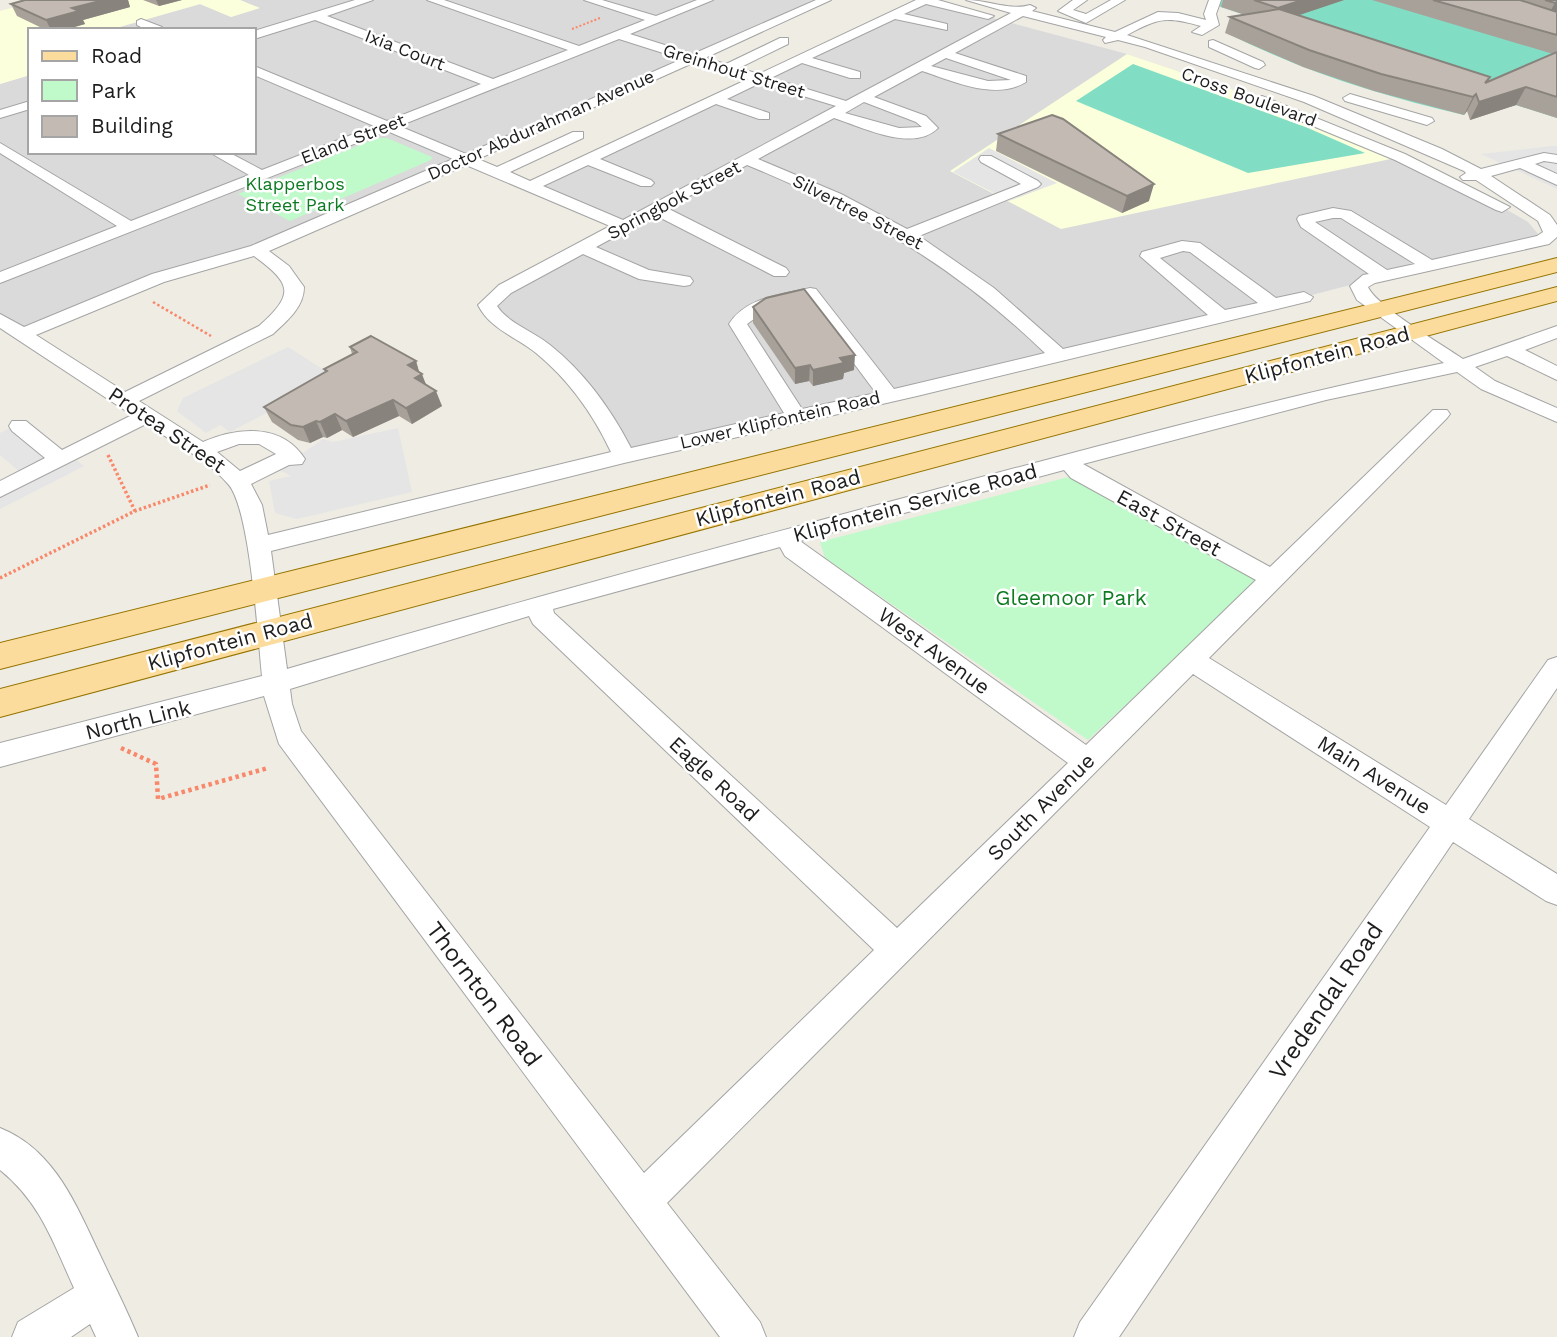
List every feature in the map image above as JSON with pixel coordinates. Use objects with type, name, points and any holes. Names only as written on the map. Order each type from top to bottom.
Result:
[{"type":"main road","name":"Klipfontein Road","points":[[0,656],[1557,265]]},
{"type":"main road","name":"Klipfontein Road","points":[[0,703],[1557,293]]},
{"type":"street","points":[[256,34],[367,0]]},
{"type":"street","points":[[433,0],[579,50]]},
{"type":"street","points":[[590,0],[656,20]]},
{"type":"street","name":"Eland Street","points":[[0,278],[707,0]]},
{"type":"street","name":"Doctor Abdurahman Avenue","points":[[8,327],[257,250],[825,0]]},
{"type":"street","points":[[530,187],[925,0],[1117,51]]},
{"type":"street","name":"Cross Boulevard","points":[[972,0],[1117,36],[1226,69],[1351,114],[1437,152],[1479,175],[1550,224],[1552,230],[1548,237],[1362,282],[1359,286],[1363,296],[1378,309]]},
{"type":"street","name":"Springbok Street","points":[[624,456],[610,425],[572,376],[541,347],[492,315],[487,305],[505,289],[1046,0]]},
{"type":"street","points":[[1081,0],[1064,11],[1086,19],[1112,21]]},
{"type":"street","points":[[1086,19],[1119,0]]},
{"type":"street","points":[[1212,26],[1210,14],[1215,0]]},
{"type":"street","points":[[1092,44],[1117,36],[1161,13],[1176,14],[1212,26]]},
{"type":"street","points":[[894,15],[943,27]]},
{"type":"street","name":"Ixia Court","points":[[316,16],[494,84]]},
{"type":"street","points":[[141,23],[153,28]]},
{"type":"street","points":[[1187,36],[1212,26]]},
{"type":"street","points":[[1131,27],[1170,37]]},
{"type":"street","name":"Greinhout Street","points":[[619,35],[849,106]]},
{"type":"street","points":[[726,68],[784,41]]},
{"type":"street","points":[[1202,79],[1226,69],[1266,69],[1248,58],[1213,44]]},
{"type":"street","points":[[922,67],[990,86],[1009,86],[1021,79],[946,54]]},
{"type":"street","points":[[801,59],[855,75]]},
{"type":"street","points":[[256,71],[624,226]]},
{"type":"street","points":[[1336,92],[1427,121]]},
{"type":"street","name":"Cross Boulevard","points":[[1245,94],[1388,152],[1528,222],[1538,234],[1525,243]]},
{"type":"street","points":[[835,114],[908,135],[923,134],[931,128],[921,119],[865,98]]},
{"type":"street","points":[[1350,98],[1353,106],[1351,114]]},
{"type":"street","points":[[716,100],[764,116]]},
{"type":"street","points":[[0,114],[28,106]]},
{"type":"street","points":[[496,173],[578,135]]},
{"type":"street","points":[[0,148],[129,227]]},
{"type":"street","points":[[220,154],[261,175]]},
{"type":"street","points":[[1449,181],[1544,157],[1557,159]]},
{"type":"street","points":[[588,160],[646,183]]},
{"type":"street","name":"Silvertree Street","points":[[747,160],[835,197],[908,234],[991,292],[1059,356]]},
{"type":"street","points":[[1521,163],[1557,180]]},
{"type":"street","points":[[908,234],[1009,195],[983,166]]},
{"type":"street","points":[[656,209],[780,272]]},
{"type":"street","points":[[1384,275],[1307,224],[1305,219],[1333,212],[1345,214],[1429,265]]},
{"type":"street","points":[[1222,317],[1148,256],[1182,246],[1194,247],[1272,304]]},
{"type":"street","points":[[583,248],[645,275],[684,281]]},
{"type":"street","points":[[125,400],[266,330],[285,314],[297,290],[292,279],[257,250]]},
{"type":"street","points":[[797,417],[738,324],[744,314],[757,308],[810,293],[889,396]]},
{"type":"street","name":"Lower Klipfontein Road","points":[[257,547],[624,456],[1304,297]]},
{"type":"street","points":[[1378,309],[1488,385],[1557,416]]},
{"type":"street","name":"Protea Street","points":[[8,327],[148,415],[202,451],[239,481],[251,505],[270,631]]},
{"type":"street","name":"Klipfontein Service Road","points":[[275,683],[539,604],[1069,462],[1324,394],[1460,366],[1557,332]]},
{"type":"street","points":[[1509,349],[1552,372],[1519,401]]},
{"type":"street","name":"South Avenue","points":[[642,1201],[1440,414]]},
{"type":"street","points":[[0,490],[148,415]]},
{"type":"street","points":[[19,426],[60,460]]},
{"type":"street","points":[[202,451],[233,434],[272,439],[293,457],[239,481]]},
{"type":"street","name":"East Street","points":[[1069,462],[1079,473],[1273,579]]},
{"type":"street","name":"West Avenue","points":[[787,538],[793,550],[1087,761]]},
{"type":"street","name":"Eagle Road","points":[[539,604],[542,617],[897,950]]},
{"type":"street","name":"Thornton Road","points":[[270,631],[282,719],[304,757],[745,1337]]},
{"type":"street","name":"Main Avenue","points":[[1190,659],[1557,891]]},
{"type":"street","name":"Vredendal Road","points":[[1096,1337],[1557,667]]},
{"type":"street","name":"North Link","points":[[0,755],[275,683]]},
{"type":"street","points":[[0,1146],[30,1170],[53,1198],[100,1295],[117,1337]]},
{"type":"street","points":[[33,1337],[100,1295]]},
{"type":"path","points":[[545,38],[623,10]]},
{"type":"path","points":[[131,289],[231,348]]},
{"type":"path","points":[[100,439],[135,511]]},
{"type":"path","points":[[0,578],[135,511],[197,488],[239,481]]},
{"type":"path","points":[[120,747],[156,764],[158,799],[268,768]]},
{"type":"shaded area","points":[[41,0],[240,0],[260,8],[231,17],[200,4],[116,28],[28,28],[28,76],[0,84],[0,11]]},
{"type":"shaded area","points":[[240,0],[825,0],[212,263],[23,334],[0,320],[0,84],[28,76],[28,154],[256,154],[256,28],[116,28],[200,4],[231,17],[259,8]]},
{"type":"shaded area","points":[[925,0],[1127,54],[1255,97],[1493,202],[1528,222],[1538,234],[1535,237],[1304,297],[624,456],[587,393],[493,315],[490,300],[623,227],[530,187]]},
{"type":"shaded area","points":[[1127,54],[1255,97],[1400,157],[1061,229],[950,171]]},
{"type":"shaded area","points":[[1552,146],[1557,146],[1557,189],[1481,154]]},
{"type":"shaded area","points":[[989,148],[1057,183],[1009,201],[953,172]]},
{"type":"shaded area","points":[[288,347],[335,377],[230,432],[220,425],[206,433],[177,411],[183,398]]},
{"type":"shaded area","points":[[27,420],[84,466],[0,509],[0,486],[22,474],[0,455],[0,433]]},
{"type":"shaded area","points":[[398,428],[412,492],[297,519],[275,513],[269,481],[291,476],[279,470],[323,439],[333,442]]},
{"type":"green space","points":[[1220,0],[1466,0],[1557,26],[1557,118],[1516,105],[1510,107],[1498,101],[1477,99],[1464,115],[1343,81],[1255,47],[1227,33],[1237,16],[1242,14],[1218,6]]},
{"type":"green space","points":[[1133,64],[1308,128],[1365,153],[1248,173],[1076,101]]},
{"type":"green space","name":"Klapperbos Street Park","points":[[377,138],[387,138],[432,157],[431,160],[290,221],[238,194]]},
{"type":"green space","name":"Gleemoor Park","points":[[1072,476],[1260,579],[1088,740],[825,558],[820,542]]},
{"type":"building","points":[[25,0],[104,0],[72,8],[79,11],[46,20],[11,4]]},
{"type":"building","points":[[1254,0],[1302,0],[1278,8]]},
{"type":"building","points":[[1433,0],[1520,0],[1557,12],[1557,35]]},
{"type":"building","points":[[1279,9],[1490,77],[1485,83],[1557,52],[1557,97],[1526,87],[1479,102],[1476,94],[1473,97],[1381,74],[1309,50],[1230,17]]},
{"type":"building","points":[[1052,115],[1063,119],[1154,184],[1127,196],[998,134]]},
{"type":"building","points":[[804,289],[855,355],[840,358],[844,363],[813,370],[810,365],[795,368],[753,307],[766,298]]},
{"type":"building","points":[[371,336],[416,361],[408,365],[422,374],[415,378],[436,391],[406,408],[393,400],[346,421],[335,414],[303,427],[291,425],[264,407],[327,371],[324,369],[357,352],[350,347]]}]
